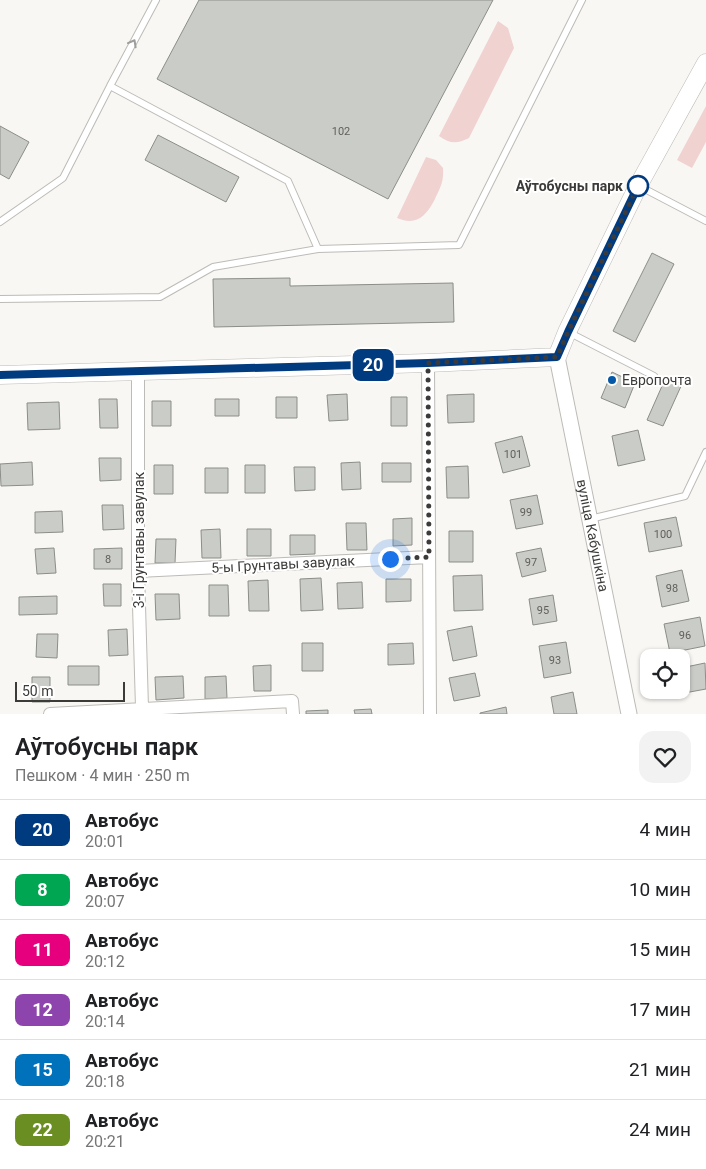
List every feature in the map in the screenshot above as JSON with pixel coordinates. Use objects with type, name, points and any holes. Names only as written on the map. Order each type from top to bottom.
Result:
[{"type":"main road","points":[[0,375],[428,363],[557,357],[638,186],[706,63]]},
{"type":"street","name":"вуліца Кабушкіна","points":[[557,357],[588,519],[629,714]]},
{"type":"street","points":[[428,363],[430,714]]},
{"type":"street","name":"3-і Грунтавы завулак","points":[[138,372],[138,571],[142,708]]},
{"type":"street","name":"5-ы Грунтавы завулак","points":[[138,571],[429,557]]},
{"type":"street","points":[[50,714],[292,701],[292,714]]},
{"type":"lane","points":[[0,222],[64,178],[156,0]]},
{"type":"lane","points":[[0,299],[160,297],[213,267],[318,249],[459,245],[582,0]]},
{"type":"lane","points":[[110,86],[288,180],[318,249]]},
{"type":"lane","points":[[638,186],[706,221]]},
{"type":"lane","points":[[568,332],[654,376]]},
{"type":"lane","points":[[588,519],[685,496],[706,452]]},
{"type":"shaded area","points":[[498,21],[508,28],[514,48],[469,138],[457,142],[447,141],[439,136]]},
{"type":"shaded area","points":[[706,106],[706,142],[692,168],[677,160]]},
{"type":"shaded area","points":[[426,157],[436,160],[443,168],[442,182],[434,201],[423,216],[415,220],[410,221],[397,218]]},
{"type":"building","points":[[199,0],[493,0],[388,199],[157,79]]},
{"type":"building","points":[[0,126],[29,142],[9,179],[0,174]]},
{"type":"building","points":[[158,135],[239,177],[226,202],[145,160]]},
{"type":"building","points":[[652,253],[674,264],[635,342],[613,331]]},
{"type":"building","points":[[290,278],[290,286],[453,283],[454,322],[214,327],[213,279]]},
{"type":"building","points":[[612,372],[635,383],[625,408],[601,398]]},
{"type":"building","points":[[666,377],[682,384],[663,426],[647,420]]},
{"type":"building","points":[[347,394],[348,420],[329,421],[327,395]]},
{"type":"building","points":[[474,394],[474,422],[448,423],[447,395]]},
{"type":"building","points":[[276,397],[297,397],[297,418],[276,418]]},
{"type":"building","points":[[391,397],[407,397],[407,426],[391,426]]},
{"type":"building","points":[[99,399],[117,399],[118,428],[100,428]]},
{"type":"building","points":[[215,399],[239,399],[239,416],[215,416]]},
{"type":"building","points":[[152,401],[171,401],[171,426],[152,426]]},
{"type":"building","points":[[59,402],[60,429],[28,430],[27,403]]},
{"type":"building","points":[[638,430],[645,460],[618,466],[612,436]]},
{"type":"building","points":[[522,436],[530,466],[503,473],[495,443]]},
{"type":"building","points":[[99,458],[121,458],[121,480],[100,481]]},
{"type":"building","points":[[32,462],[33,485],[1,486],[0,464]]},
{"type":"building","points":[[360,462],[361,489],[342,490],[341,463]]},
{"type":"building","points":[[382,463],[411,463],[411,482],[382,482]]},
{"type":"building","points":[[154,465],[173,465],[173,494],[154,494]]},
{"type":"building","points":[[245,465],[265,465],[265,493],[245,493]]},
{"type":"building","points":[[468,466],[469,498],[447,498],[446,467]]},
{"type":"building","points":[[294,467],[315,467],[315,490],[295,491]]},
{"type":"building","points":[[205,468],[228,468],[228,493],[205,493]]},
{"type":"building","points":[[537,495],[543,524],[516,529],[510,500]]},
{"type":"building","points":[[102,505],[123,505],[124,529],[103,530]]},
{"type":"building","points":[[62,511],[63,532],[35,533],[35,512]]},
{"type":"building","points":[[676,517],[682,546],[649,552],[644,523]]},
{"type":"building","points":[[412,518],[412,545],[393,546],[393,519]]},
{"type":"building","points":[[346,523],[366,523],[367,550],[347,550]]},
{"type":"building","points":[[220,529],[221,558],[202,558],[201,530]]},
{"type":"building","points":[[247,529],[271,529],[271,556],[247,556]]},
{"type":"building","points":[[449,531],[473,531],[473,562],[449,562]]},
{"type":"building","points":[[290,535],[315,535],[315,554],[290,555]]},
{"type":"building","points":[[156,539],[176,539],[175,563],[155,563]]},
{"type":"building","points":[[54,548],[56,573],[37,574],[35,549]]},
{"type":"building","points":[[122,548],[122,569],[94,569],[94,549]]},
{"type":"building","points":[[541,548],[546,571],[522,577],[516,553]]},
{"type":"building","points":[[682,570],[689,601],[662,607],[656,576]]},
{"type":"building","points":[[482,575],[483,610],[454,611],[453,576]]},
{"type":"building","points":[[321,578],[323,610],[301,611],[300,579]]},
{"type":"building","points":[[386,579],[411,579],[411,601],[386,602]]},
{"type":"building","points":[[268,580],[269,611],[249,611],[248,581]]},
{"type":"building","points":[[362,582],[363,608],[338,609],[337,583]]},
{"type":"building","points":[[103,584],[121,584],[121,606],[104,606]]},
{"type":"building","points":[[209,585],[228,585],[229,616],[209,616]]},
{"type":"building","points":[[155,594],[179,594],[180,619],[156,620]]},
{"type":"building","points":[[553,595],[557,621],[533,625],[529,599]]},
{"type":"building","points":[[57,596],[57,614],[19,615],[19,597]]},
{"type":"building","points":[[700,617],[705,646],[690,649],[669,649],[664,624]]},
{"type":"building","points":[[472,626],[477,656],[453,661],[447,631]]},
{"type":"building","points":[[127,629],[128,655],[109,656],[108,630]]},
{"type":"building","points":[[37,634],[58,634],[57,658],[36,657]]},
{"type":"building","points":[[566,642],[571,673],[544,678],[539,646]]},
{"type":"building","points":[[302,643],[323,643],[323,671],[302,671]]},
{"type":"building","points":[[413,643],[414,664],[388,665],[388,644]]},
{"type":"building","points":[[705,663],[706,689],[690,692],[690,666]]},
{"type":"building","points":[[271,665],[271,691],[254,691],[253,666]]},
{"type":"building","points":[[68,666],[99,666],[99,685],[68,685]]},
{"type":"building","points":[[475,673],[480,696],[454,701],[449,678]]},
{"type":"building","points":[[183,676],[184,698],[156,700],[155,677]]},
{"type":"building","points":[[226,676],[227,698],[205,699],[205,677]]},
{"type":"building","points":[[32,677],[50,677],[50,702],[32,702]]},
{"type":"building","points":[[573,692],[577,714],[554,714],[551,697]]},
{"type":"building","points":[[506,707],[507,714],[480,714],[480,713]]},
{"type":"building","points":[[371,709],[372,714],[355,714],[354,710]]},
{"type":"building","points":[[328,710],[328,714],[306,714],[306,711]]},
{"type":"bus line","name":"20","points":[[0,375],[428,363],[557,357],[638,186]]},
{"type":"place","name":"Аўтобусны парк","points":[[638,186]]},
{"type":"place","name":"Европочта","points":[[612,380]]},
{"type":"route","points":[[390,559],[429,557],[428,363],[557,357],[638,186]]}]
